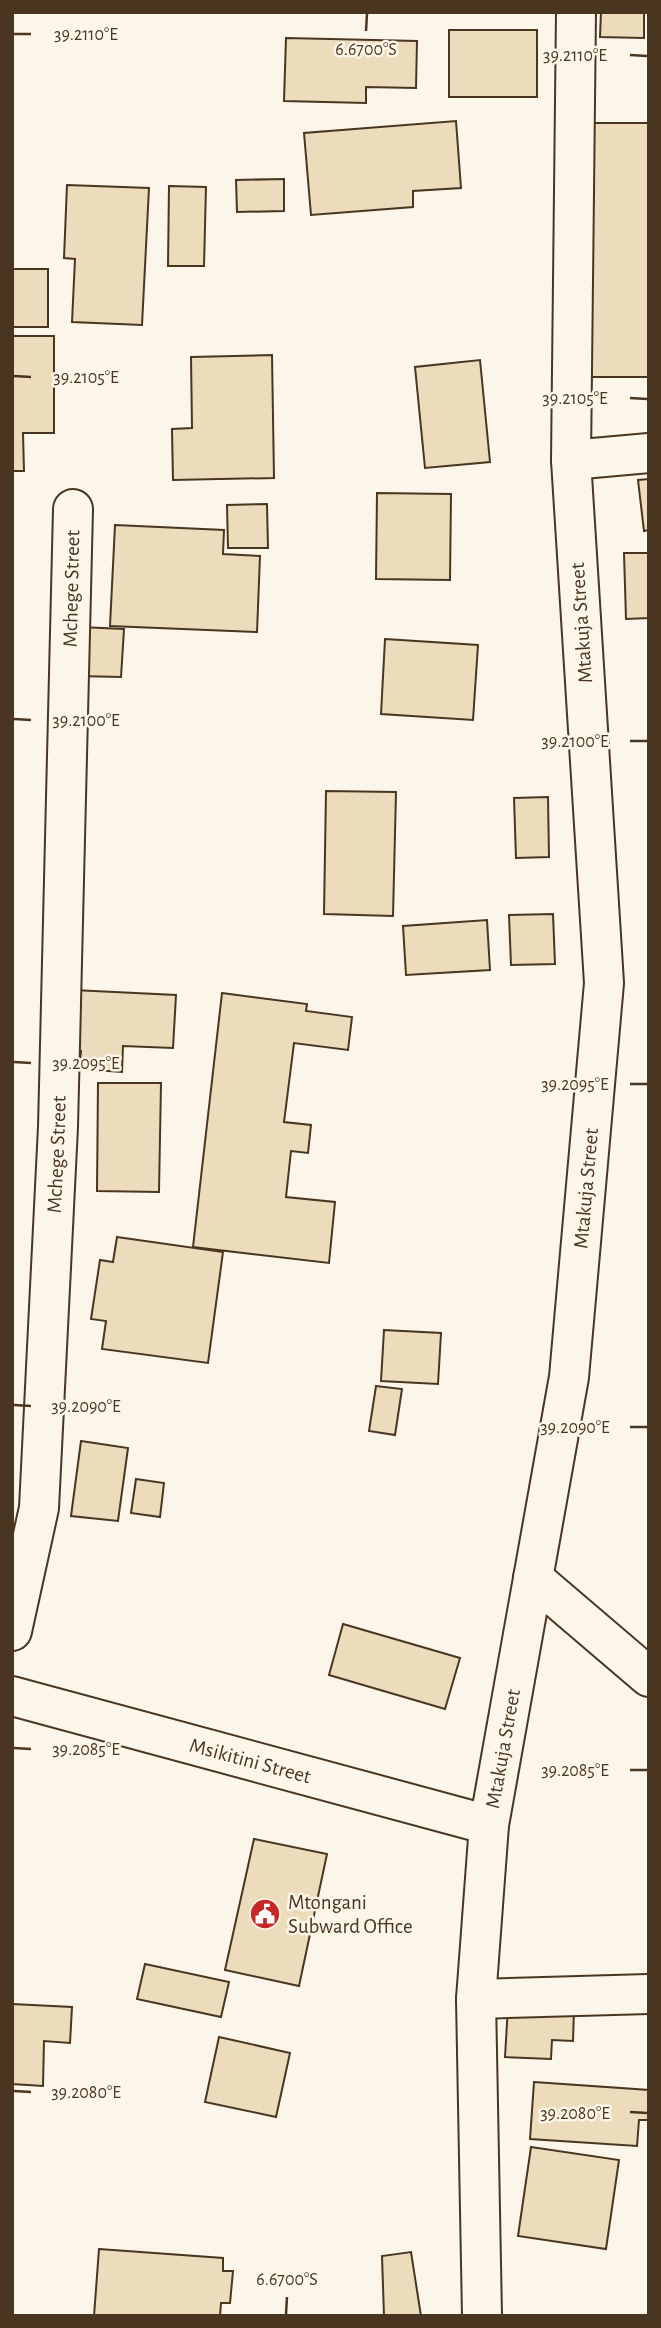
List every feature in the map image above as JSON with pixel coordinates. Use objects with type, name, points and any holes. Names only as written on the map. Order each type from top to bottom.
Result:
[{"type":"street","name":"Mtakuja Street","points":[[482,2316],[476,1999],[489,1825],[569,1377],[604,983],[571,460],[576,12]]},
{"type":"street","points":[[571,460],[649,453]]},
{"type":"street","name":"Mchege Street","points":[[12,1631],[39,1508],[58,1127],[73,509]]},
{"type":"street","points":[[533,1578],[649,1676]]},
{"type":"street","name":"Msikitini Street","points":[[12,1696],[489,1825]]},
{"type":"street","points":[[476,1999],[649,1994]]},
{"type":"building","points":[[601,12],[644,12],[644,38],[600,37]]},
{"type":"building","points":[[449,30],[537,30],[537,97],[449,97]]},
{"type":"building","points":[[286,38],[417,41],[416,88],[366,87],[366,103],[284,101]]},
{"type":"building","points":[[456,121],[461,188],[413,191],[413,207],[311,215],[304,133]]},
{"type":"building","points":[[589,123],[649,123],[649,377],[587,377]]},
{"type":"building","points":[[284,179],[284,211],[237,212],[236,180]]},
{"type":"building","points":[[67,185],[149,188],[142,325],[72,322],[75,259],[64,258]]},
{"type":"building","points":[[169,186],[206,187],[204,266],[168,266]]},
{"type":"building","points":[[12,269],[48,269],[48,327],[12,327]]},
{"type":"building","points":[[12,336],[54,336],[54,433],[23,433],[24,471],[12,471]]},
{"type":"building","points":[[272,355],[274,478],[173,480],[172,429],[192,428],[191,357]]},
{"type":"building","points":[[480,360],[490,462],[425,468],[415,367]]},
{"type":"building","points":[[649,479],[649,530],[644,531],[638,480]]},
{"type":"building","points":[[377,493],[451,494],[450,580],[376,579]]},
{"type":"building","points":[[267,504],[268,548],[228,548],[227,505]]},
{"type":"building","points":[[115,525],[224,530],[223,554],[260,556],[257,632],[110,626]]},
{"type":"building","points":[[624,553],[649,553],[649,618],[626,619]]},
{"type":"building","points":[[80,627],[124,629],[121,677],[78,676]]},
{"type":"building","points":[[385,639],[478,645],[473,720],[381,714]]},
{"type":"building","points":[[326,791],[396,792],[393,916],[324,914]]},
{"type":"building","points":[[548,797],[549,857],[516,858],[514,798]]},
{"type":"building","points":[[553,914],[555,964],[511,965],[509,915]]},
{"type":"building","points":[[487,920],[490,970],[406,975],[403,926]]},
{"type":"building","points":[[73,990],[176,995],[173,1048],[123,1046],[122,1072],[79,1069],[81,1051],[70,1051]]},
{"type":"building","points":[[222,993],[307,1004],[306,1011],[352,1017],[348,1050],[294,1043],[284,1122],[311,1125],[308,1153],[291,1151],[286,1197],[335,1202],[329,1263],[193,1247]]},
{"type":"building","points":[[98,1083],[161,1083],[159,1192],[97,1191]]},
{"type":"building","points":[[117,1237],[223,1252],[208,1363],[102,1349],[106,1321],[91,1319],[100,1260],[113,1262]]},
{"type":"building","points":[[384,1330],[441,1333],[438,1384],[381,1381]]},
{"type":"building","points":[[376,1386],[402,1389],[395,1435],[369,1431]]},
{"type":"building","points":[[81,1441],[128,1448],[118,1521],[71,1516]]},
{"type":"building","points":[[136,1479],[164,1483],[160,1517],[131,1513]]},
{"type":"building","points":[[343,1624],[460,1658],[445,1709],[329,1675]]},
{"type":"building","points":[[254,1839],[327,1854],[299,1986],[225,1970]]},
{"type":"building","points":[[145,1964],[229,1982],[221,2017],[137,1999]]},
{"type":"building","points":[[12,2004],[72,2007],[70,2043],[44,2041],[43,2086],[12,2084]]},
{"type":"building","points":[[508,2006],[574,2009],[573,2041],[552,2040],[551,2059],[505,2057]]},
{"type":"building","points":[[219,2037],[290,2053],[276,2117],[205,2102]]},
{"type":"building","points":[[534,2082],[649,2090],[649,2120],[639,2120],[637,2146],[530,2139]]},
{"type":"building","points":[[531,2147],[619,2160],[606,2249],[518,2236]]},
{"type":"building","points":[[99,2249],[223,2258],[223,2271],[233,2271],[230,2303],[221,2303],[220,2316],[94,2316]]},
{"type":"building","points":[[411,2252],[421,2316],[384,2316],[382,2256]]},
{"type":"place","name":"Mtongani Subward Office","points":[[265,1914]]}]
